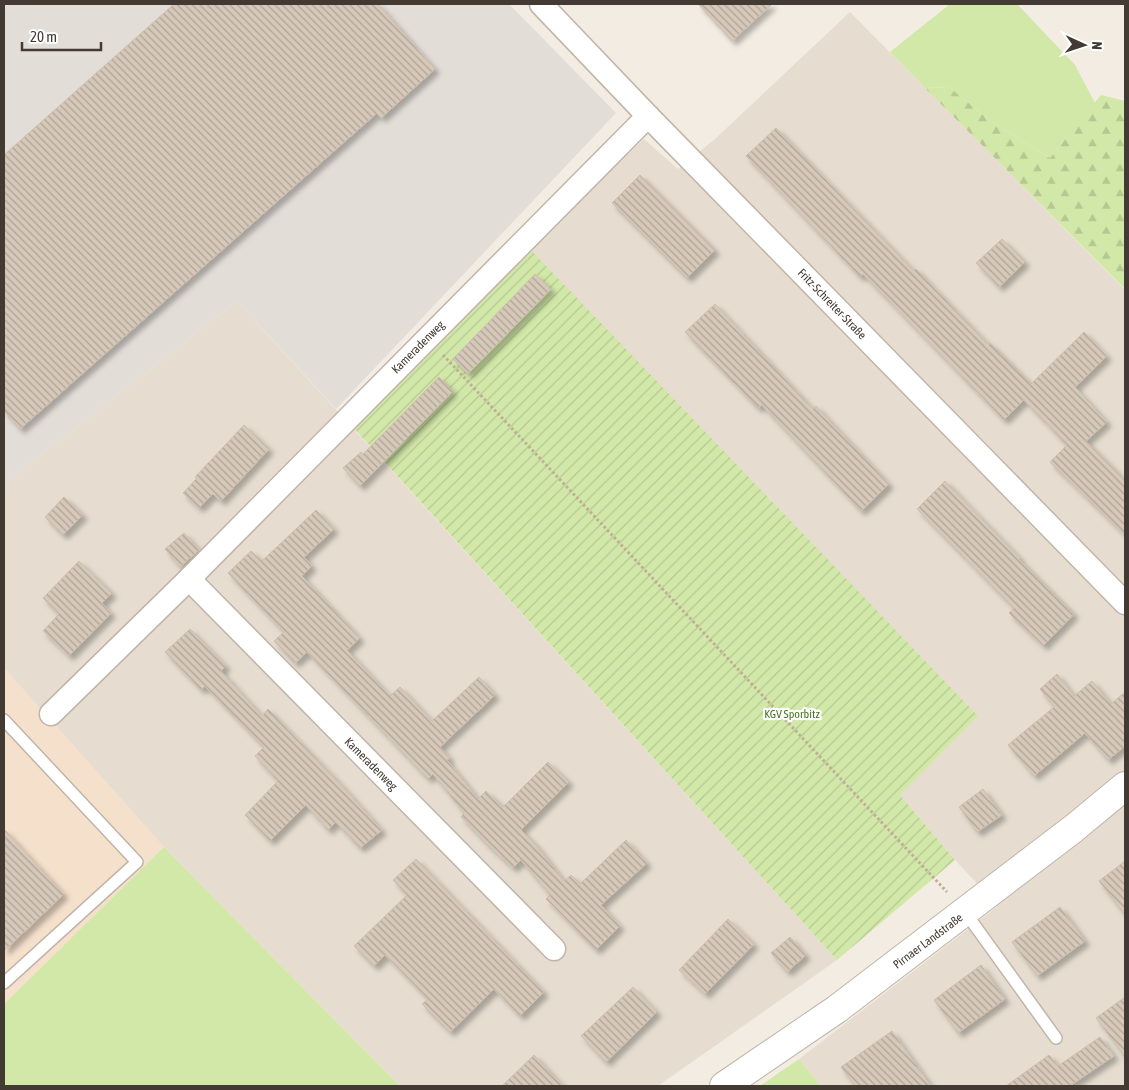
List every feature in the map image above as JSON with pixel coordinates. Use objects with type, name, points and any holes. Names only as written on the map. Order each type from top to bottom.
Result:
[{"type":"street","name":"Fritz-Schreiter-Straße","points":[[541,4],[648,116],[1125,603]]},
{"type":"street","name":"Kameradenweg","points":[[51,714],[189,579],[648,116]]},
{"type":"street","name":"Kameradenweg","points":[[189,579],[554,949]]},
{"type":"street","name":"Pirnaer Landstraße","points":[[724,1086],[838,1009],[1073,829],[1125,786]]},
{"type":"lane","points":[[4,720],[137,862],[4,983]]},
{"type":"lane","points":[[965,912],[1056,1038]]},
{"type":"path","points":[[428,338],[965,912]]},
{"type":"shaded area","points":[[4,4],[509,4],[616,113],[336,409],[237,301],[4,484]]},
{"type":"shaded area","points":[[850,12],[1125,290],[1125,1086],[821,1086],[799,1059],[998,906],[955,860],[900,795],[528,247],[644,139],[678,169],[715,139]]},
{"type":"shaded area","points":[[237,301],[837,960],[658,1086],[400,1086],[164,847],[4,668],[4,484]]},
{"type":"shaded area","points":[[4,668],[164,847],[4,1004]]},
{"type":"green space","points":[[950,4],[1017,4],[1075,65],[1095,103],[1050,158],[992,122],[949,87],[925,88],[890,52]]},
{"type":"green space","points":[[949,87],[992,122],[1050,158],[1101,95],[1125,101],[1125,289],[925,88]]},
{"type":"green space","name":"KGV Sporbitz","points":[[528,247],[978,716],[900,795],[955,860],[837,960],[349,423]]},
{"type":"green space","points":[[164,847],[400,1086],[4,1086],[4,1004]]},
{"type":"green space","points":[[799,1059],[821,1086],[760,1086]]},
{"type":"building","points":[[174,4],[378,4],[435,69],[381,118],[377,113],[20,429],[4,411],[4,155]]},
{"type":"building","points":[[698,4],[772,4],[732,41]]},
{"type":"building","points":[[776,128],[914,271],[916,269],[989,345],[990,343],[1031,384],[1084,332],[1107,356],[1075,387],[1107,422],[1086,441],[1125,480],[1125,535],[1050,462],[1067,445],[1024,400],[1004,420],[863,274],[860,277],[746,156]]},
{"type":"building","points":[[640,175],[715,250],[687,278],[612,203]]},
{"type":"building","points":[[1002,239],[1025,262],[999,287],[976,263]]},
{"type":"building","points":[[535,274],[551,289],[468,374],[453,359]]},
{"type":"building","points":[[715,304],[813,409],[816,406],[889,484],[861,511],[762,405],[758,408],[685,332]]},
{"type":"building","points":[[439,377],[453,391],[360,486],[343,468],[361,452],[363,454]]},
{"type":"building","points":[[244,425],[269,449],[221,501],[213,494],[199,508],[183,493],[197,478],[195,477]]},
{"type":"building","points":[[945,481],[1074,614],[1043,646],[1009,613],[1014,608],[917,509]]},
{"type":"building","points":[[64,497],[83,515],[63,535],[45,517]]},
{"type":"building","points":[[316,510],[334,529],[304,557],[312,566],[302,576],[360,638],[347,650],[390,696],[400,687],[432,721],[479,677],[495,695],[440,747],[450,758],[447,760],[478,799],[486,791],[503,807],[548,762],[569,782],[521,830],[536,845],[564,881],[571,875],[580,884],[626,840],[647,863],[601,905],[620,926],[596,950],[546,899],[550,895],[521,860],[513,868],[491,848],[461,817],[464,813],[433,774],[428,779],[307,652],[295,663],[274,641],[284,632],[228,573],[251,551],[262,561]]},
{"type":"building","points":[[184,533],[199,550],[180,567],[165,549]]},
{"type":"building","points":[[79,561],[112,593],[102,603],[111,613],[69,656],[43,631],[59,614],[43,598]]},
{"type":"building","points":[[190,629],[226,666],[221,671],[262,716],[268,709],[382,830],[360,848],[336,822],[328,830],[306,805],[270,841],[245,815],[278,781],[255,756],[264,747],[205,686],[201,690],[165,652]]},
{"type":"building","points":[[1057,674],[1074,696],[1092,681],[1111,704],[1125,692],[1125,746],[1108,760],[1085,733],[1034,776],[1008,745],[1054,707],[1040,689]]},
{"type":"building","points":[[983,789],[1002,815],[977,832],[959,807]]},
{"type":"building","points":[[4,829],[64,894],[4,951]]},
{"type":"building","points":[[416,859],[544,992],[520,1016],[494,989],[450,1032],[422,1004],[428,999],[385,955],[374,966],[354,946],[407,895],[393,880]]},
{"type":"building","points":[[1125,861],[1125,915],[1099,881]]},
{"type":"building","points":[[1060,907],[1085,941],[1037,976],[1012,942]]},
{"type":"building","points":[[728,919],[754,944],[705,994],[679,970]]},
{"type":"building","points":[[790,937],[806,955],[787,972],[771,953]]},
{"type":"building","points":[[981,965],[1005,999],[958,1033],[934,1000]]},
{"type":"building","points":[[633,987],[657,1012],[606,1062],[581,1036]]},
{"type":"building","points":[[1125,997],[1125,1057],[1096,1018]]},
{"type":"building","points":[[892,1031],[931,1086],[855,1086],[841,1067]]},
{"type":"building","points":[[1100,1037],[1114,1056],[1072,1086],[1006,1086],[1049,1055],[1058,1066]]},
{"type":"building","points":[[534,1055],[563,1086],[502,1086]]}]
